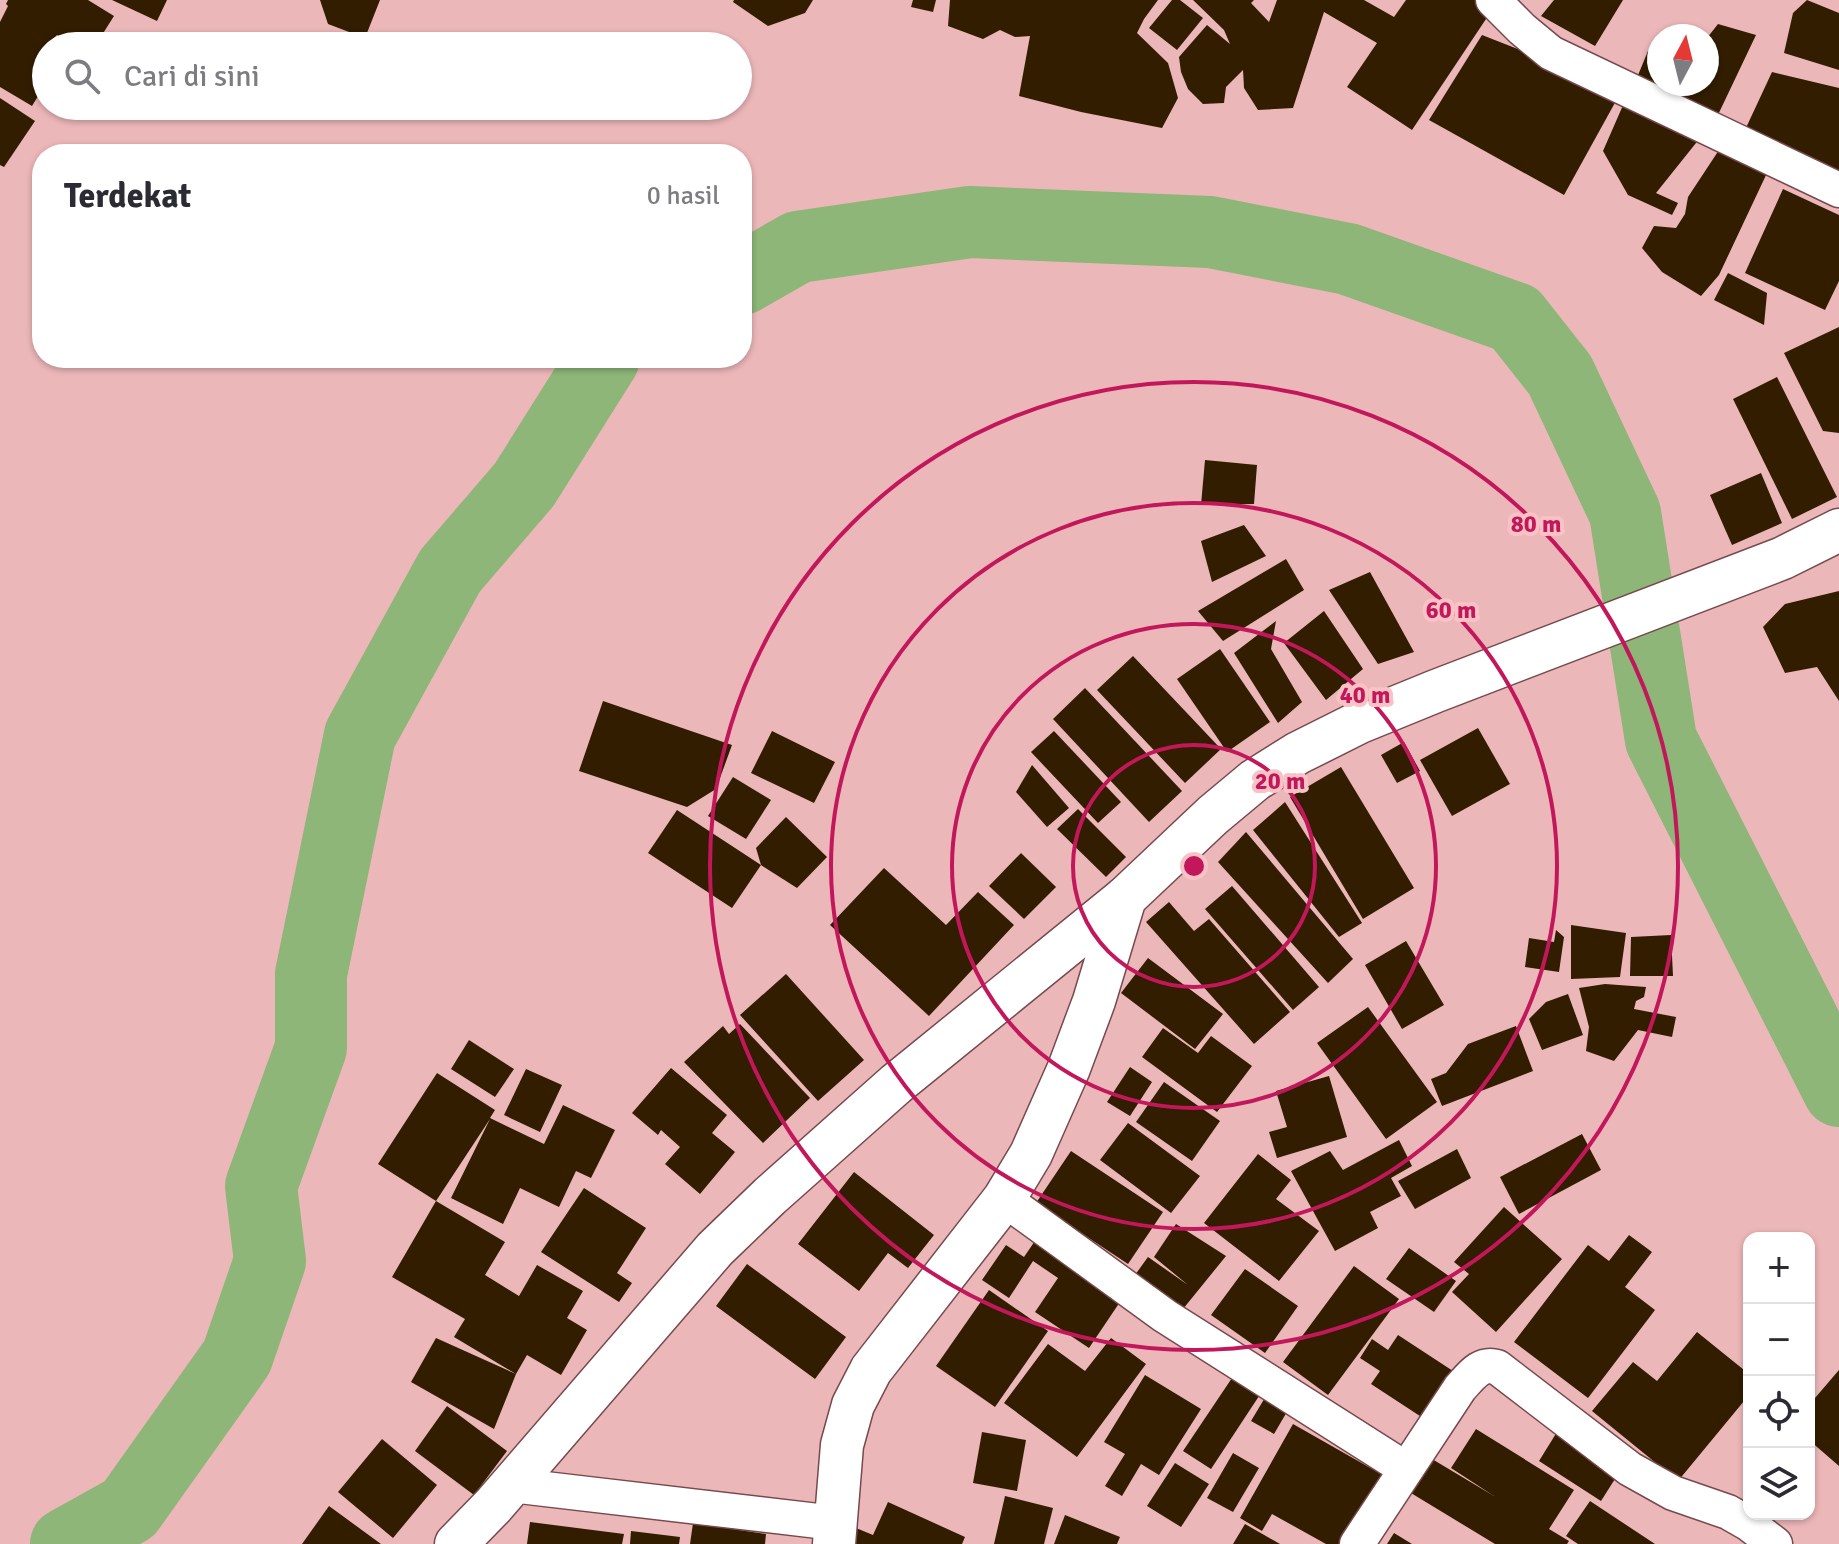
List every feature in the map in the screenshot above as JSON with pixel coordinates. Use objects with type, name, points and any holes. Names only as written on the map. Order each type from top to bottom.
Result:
[{"type":"street","points":[[1493,0],[1551,53],[1839,190]]},
{"type":"street","points":[[456,1544],[511,1485],[715,1249],[770,1196],[896,1084],[1125,898],[1255,780],[1298,753],[1348,728],[1436,691],[1783,558],[1839,530]]},
{"type":"street","points":[[511,1485],[835,1534],[842,1445],[853,1405],[871,1370],[1004,1199],[1031,1154],[1094,1001],[1125,898]]},
{"type":"street","points":[[1004,1199],[1165,1316],[1406,1469]]},
{"type":"street","points":[[1357,1544],[1460,1388],[1481,1367],[1491,1365],[1630,1469],[1673,1493],[1728,1512],[1775,1544]]},
{"type":"building","points":[[8,0],[88,0],[114,16],[104,32],[32,32],[32,106],[0,87],[0,22],[8,6]]},
{"type":"building","points":[[112,0],[167,0],[157,21]]},
{"type":"building","points":[[320,0],[380,0],[367,32],[349,32],[328,24]]},
{"type":"building","points":[[734,0],[813,0],[805,13],[768,26]]},
{"type":"building","points":[[913,0],[936,0],[933,12],[911,7]]},
{"type":"building","points":[[950,0],[1158,0],[1137,33],[1168,63],[1178,98],[1162,128],[1019,96],[1030,36],[1015,37],[1000,30],[983,39],[948,26]]},
{"type":"building","points":[[1172,0],[1180,0],[1203,18],[1177,50],[1149,28]]},
{"type":"building","points":[[1193,0],[1254,0],[1251,3],[1269,22],[1277,0],[1364,0],[1394,17],[1406,0],[1477,0],[1492,10],[1412,130],[1347,87],[1377,43],[1324,12],[1293,108],[1258,110],[1244,88],[1243,70],[1226,87],[1224,103],[1203,104],[1188,89],[1179,57],[1207,25],[1230,44],[1224,30]]},
{"type":"building","points":[[1554,0],[1623,0],[1595,46],[1541,16]]},
{"type":"building","points":[[1807,0],[1839,13],[1839,70],[1784,53],[1793,13]]},
{"type":"building","points":[[1719,24],[1756,35],[1716,119],[1669,96],[1719,96]]},
{"type":"building","points":[[1482,35],[1622,90],[1564,195],[1429,120]]},
{"type":"building","points":[[1647,53],[1647,85],[1636,80]]},
{"type":"building","points":[[1772,72],[1839,88],[1839,179],[1745,130]]},
{"type":"building","points":[[0,98],[35,121],[4,167],[0,165]]},
{"type":"building","points":[[1624,103],[1700,138],[1656,193],[1678,203],[1672,215],[1628,195],[1603,151]]},
{"type":"building","points":[[1719,150],[1767,173],[1719,275],[1701,296],[1662,272],[1642,248],[1654,226],[1676,228],[1685,214],[1688,197]]},
{"type":"building","points":[[1783,189],[1839,215],[1839,281],[1825,310],[1745,273]]},
{"type":"building","points":[[1728,273],[1767,293],[1764,325],[1714,300]]},
{"type":"building","points":[[1839,327],[1839,433],[1823,431],[1784,353]]},
{"type":"building","points":[[1777,377],[1837,497],[1792,519],[1733,399]]},
{"type":"building","points":[[1205,460],[1257,465],[1254,504],[1201,505]]},
{"type":"building","points":[[1761,473],[1782,523],[1732,545],[1710,495]]},
{"type":"building","points":[[1244,525],[1266,556],[1212,582],[1201,541]]},
{"type":"building","points":[[1286,559],[1304,590],[1223,641],[1198,611]]},
{"type":"building","points":[[1370,572],[1414,652],[1378,664],[1329,590]]},
{"type":"building","points":[[1839,591],[1839,701],[1817,667],[1785,673],[1763,627],[1785,604]]},
{"type":"building","points":[[1324,611],[1363,669],[1326,700],[1284,643]]},
{"type":"building","points":[[1276,621],[1271,649],[1302,702],[1278,723],[1234,653]]},
{"type":"building","points":[[1220,649],[1270,722],[1227,752],[1177,679]]},
{"type":"building","points":[[1133,656],[1221,749],[1185,783],[1097,690]]},
{"type":"building","points":[[1085,688],[1182,791],[1149,822],[1053,719]]},
{"type":"building","points":[[603,701],[732,745],[716,789],[687,807],[579,771]]},
{"type":"building","points":[[1478,728],[1510,784],[1452,816],[1420,760]]},
{"type":"building","points":[[772,731],[835,762],[814,803],[751,773]]},
{"type":"building","points":[[1054,731],[1121,802],[1098,823],[1031,752]]},
{"type":"building","points":[[1404,742],[1420,771],[1397,783],[1381,755]]},
{"type":"building","points":[[1032,765],[1069,808],[1047,827],[1016,792]]},
{"type":"building","points":[[1341,767],[1414,888],[1363,919],[1290,797]]},
{"type":"building","points":[[733,777],[771,800],[746,839],[708,816]]},
{"type":"building","points":[[1285,802],[1362,923],[1339,937],[1253,830]]},
{"type":"building","points":[[1078,809],[1126,857],[1106,877],[1057,829]]},
{"type":"building","points":[[677,810],[761,865],[732,908],[648,853]]},
{"type":"building","points":[[786,817],[827,857],[797,888],[761,865],[756,848]]},
{"type":"building","points":[[1246,832],[1353,959],[1328,983],[1218,862]]},
{"type":"building","points":[[1021,853],[1056,887],[1024,919],[989,886]]},
{"type":"building","points":[[884,868],[946,925],[978,892],[1014,925],[929,1016],[830,925]]},
{"type":"building","points":[[1232,886],[1319,987],[1293,1010],[1205,909]]},
{"type":"building","points":[[1169,902],[1194,931],[1209,919],[1290,1012],[1254,1044],[1146,922]]},
{"type":"building","points":[[1571,925],[1626,933],[1620,977],[1571,979]]},
{"type":"building","points":[[1556,930],[1564,937],[1559,972],[1525,967],[1529,938],[1554,942]]},
{"type":"building","points":[[1671,935],[1673,976],[1630,976],[1631,937]]},
{"type":"building","points":[[1406,941],[1444,1005],[1402,1029],[1365,965]]},
{"type":"building","points":[[1148,958],[1223,1014],[1195,1049],[1121,993]]},
{"type":"building","points":[[786,974],[864,1060],[818,1101],[740,1015]]},
{"type":"building","points":[[1605,984],[1646,987],[1644,997],[1636,1001],[1634,1009],[1676,1017],[1672,1037],[1638,1030],[1614,1061],[1586,1051],[1589,1027],[1579,988]]},
{"type":"building","points":[[1568,994],[1583,1035],[1542,1050],[1529,1019],[1546,1002]]},
{"type":"building","points":[[1368,1007],[1437,1102],[1386,1139],[1317,1043]]},
{"type":"building","points":[[740,1024],[810,1098],[763,1143],[684,1062],[723,1026],[729,1034]]},
{"type":"building","points":[[1516,1026],[1533,1071],[1442,1106],[1431,1079],[1446,1073],[1468,1044]]},
{"type":"building","points":[[1163,1028],[1198,1053],[1211,1036],[1252,1066],[1217,1112],[1142,1057]]},
{"type":"building","points":[[469,1040],[514,1069],[495,1097],[451,1069]]},
{"type":"building","points":[[1130,1067],[1152,1082],[1130,1116],[1107,1102]]},
{"type":"building","points":[[671,1068],[727,1115],[712,1133],[735,1152],[700,1194],[665,1164],[680,1147],[661,1130],[658,1135],[632,1113]]},
{"type":"building","points":[[526,1069],[562,1085],[540,1132],[504,1115]]},
{"type":"building","points":[[437,1073],[495,1110],[490,1118],[544,1144],[563,1105],[615,1130],[591,1178],[576,1171],[559,1207],[520,1188],[503,1224],[451,1198],[490,1119],[436,1201],[378,1164]]},
{"type":"building","points":[[1329,1076],[1347,1137],[1277,1158],[1269,1132],[1287,1127],[1276,1091]]},
{"type":"building","points":[[1164,1082],[1220,1121],[1192,1161],[1136,1122]]},
{"type":"building","points":[[1128,1123],[1200,1176],[1171,1213],[1100,1160]]},
{"type":"building","points":[[1582,1134],[1601,1170],[1519,1214],[1500,1177]]},
{"type":"building","points":[[1399,1140],[1412,1166],[1391,1178],[1401,1196],[1370,1212],[1378,1228],[1335,1251],[1291,1171],[1330,1151],[1343,1170]]},
{"type":"building","points":[[1457,1149],[1471,1178],[1415,1209],[1398,1181]]},
{"type":"building","points":[[1071,1151],[1163,1212],[1128,1264],[1036,1203]]},
{"type":"building","points":[[1258,1154],[1291,1180],[1276,1199],[1319,1231],[1279,1281],[1204,1223]]},
{"type":"building","points":[[854,1172],[934,1235],[908,1268],[888,1253],[859,1291],[798,1244]]},
{"type":"building","points":[[584,1188],[646,1228],[617,1273],[632,1283],[619,1302],[541,1252]]},
{"type":"building","points":[[436,1201],[505,1242],[485,1275],[519,1296],[537,1265],[583,1291],[567,1318],[587,1330],[561,1375],[527,1355],[516,1374],[454,1337],[465,1319],[392,1277]]},
{"type":"building","points":[[1504,1207],[1562,1259],[1496,1332],[1452,1292],[1469,1274],[1454,1262]]},
{"type":"building","points":[[1176,1224],[1226,1256],[1183,1309],[1135,1275],[1148,1257],[1188,1285],[1154,1257]]},
{"type":"building","points":[[1039,1235],[1126,1293],[1089,1348],[1035,1312],[1058,1278],[1033,1261],[1009,1298],[982,1280],[1006,1245],[1024,1257]]},
{"type":"building","points":[[1629,1235],[1652,1252],[1625,1287],[1655,1310],[1588,1398],[1514,1342],[1588,1245],[1609,1261]]},
{"type":"building","points":[[1409,1248],[1456,1281],[1434,1312],[1386,1279]]},
{"type":"building","points":[[747,1264],[846,1337],[815,1379],[716,1306]]},
{"type":"building","points":[[1354,1266],[1399,1299],[1328,1395],[1283,1362]]},
{"type":"building","points":[[1245,1269],[1298,1306],[1265,1353],[1211,1315]]},
{"type":"building","points":[[989,1290],[1048,1331],[995,1407],[936,1366]]},
{"type":"building","points":[[1697,1332],[1743,1369],[1743,1402],[1678,1481],[1592,1411],[1633,1362],[1657,1381]]},
{"type":"building","points":[[1398,1335],[1453,1371],[1423,1418],[1371,1384],[1380,1371],[1360,1358],[1372,1339],[1388,1350]]},
{"type":"building","points":[[436,1338],[516,1374],[494,1429],[411,1382]]},
{"type":"building","points":[[1111,1338],[1146,1364],[1077,1457],[1004,1403],[1048,1344],[1085,1371]]},
{"type":"building","points":[[1839,1370],[1839,1466],[1815,1445],[1815,1398]]},
{"type":"building","points":[[1236,1372],[1263,1390],[1211,1469],[1183,1451]]},
{"type":"building","points":[[1145,1375],[1201,1409],[1159,1475],[1141,1464],[1122,1496],[1105,1486],[1125,1454],[1104,1442]]},
{"type":"building","points":[[1266,1396],[1288,1410],[1274,1434],[1251,1421]]},
{"type":"building","points":[[447,1406],[507,1451],[474,1495],[415,1451]]},
{"type":"building","points":[[1293,1424],[1388,1478],[1351,1544],[1326,1544],[1272,1514],[1262,1531],[1240,1518]]},
{"type":"building","points":[[1476,1429],[1574,1490],[1549,1529],[1569,1541],[1567,1544],[1495,1544],[1406,1490],[1427,1456],[1494,1496],[1451,1468]]},
{"type":"building","points":[[982,1432],[1026,1440],[1017,1491],[973,1483]]},
{"type":"building","points":[[1557,1432],[1620,1471],[1601,1501],[1539,1461]]},
{"type":"building","points":[[382,1439],[437,1485],[393,1538],[338,1492]]},
{"type":"building","points":[[1233,1453],[1259,1468],[1233,1512],[1207,1498]]},
{"type":"building","points":[[1175,1463],[1209,1484],[1181,1527],[1147,1506]]},
{"type":"building","points":[[1005,1496],[1053,1508],[1044,1544],[994,1544]]},
{"type":"building","points":[[1590,1501],[1655,1544],[1578,1544],[1566,1536]]},
{"type":"building","points":[[888,1502],[965,1537],[962,1544],[849,1544],[856,1528],[873,1535]]},
{"type":"building","points":[[329,1506],[381,1544],[302,1544]]},
{"type":"building","points":[[1065,1515],[1120,1537],[1117,1544],[1054,1544]]},
{"type":"building","points":[[530,1522],[624,1534],[622,1544],[527,1544]]},
{"type":"building","points":[[693,1523],[766,1534],[765,1544],[690,1544]]},
{"type":"building","points":[[1245,1524],[1280,1544],[1233,1544]]},
{"type":"building","points":[[631,1531],[680,1537],[679,1544],[630,1544]]},
{"type":"building","points":[[1394,1533],[1412,1544],[1387,1544]]},
{"type":"waterway","points":[[752,273],[798,247],[970,222],[1210,232],[1348,259],[1515,318],[1560,375],[1625,513],[1661,740],[1839,1091]]},
{"type":"waterway","points":[[66,1544],[129,1509],[237,1357],[270,1261],[261,1186],[311,1048],[311,974],[360,735],[450,571],[524,485],[598,368]]}]
